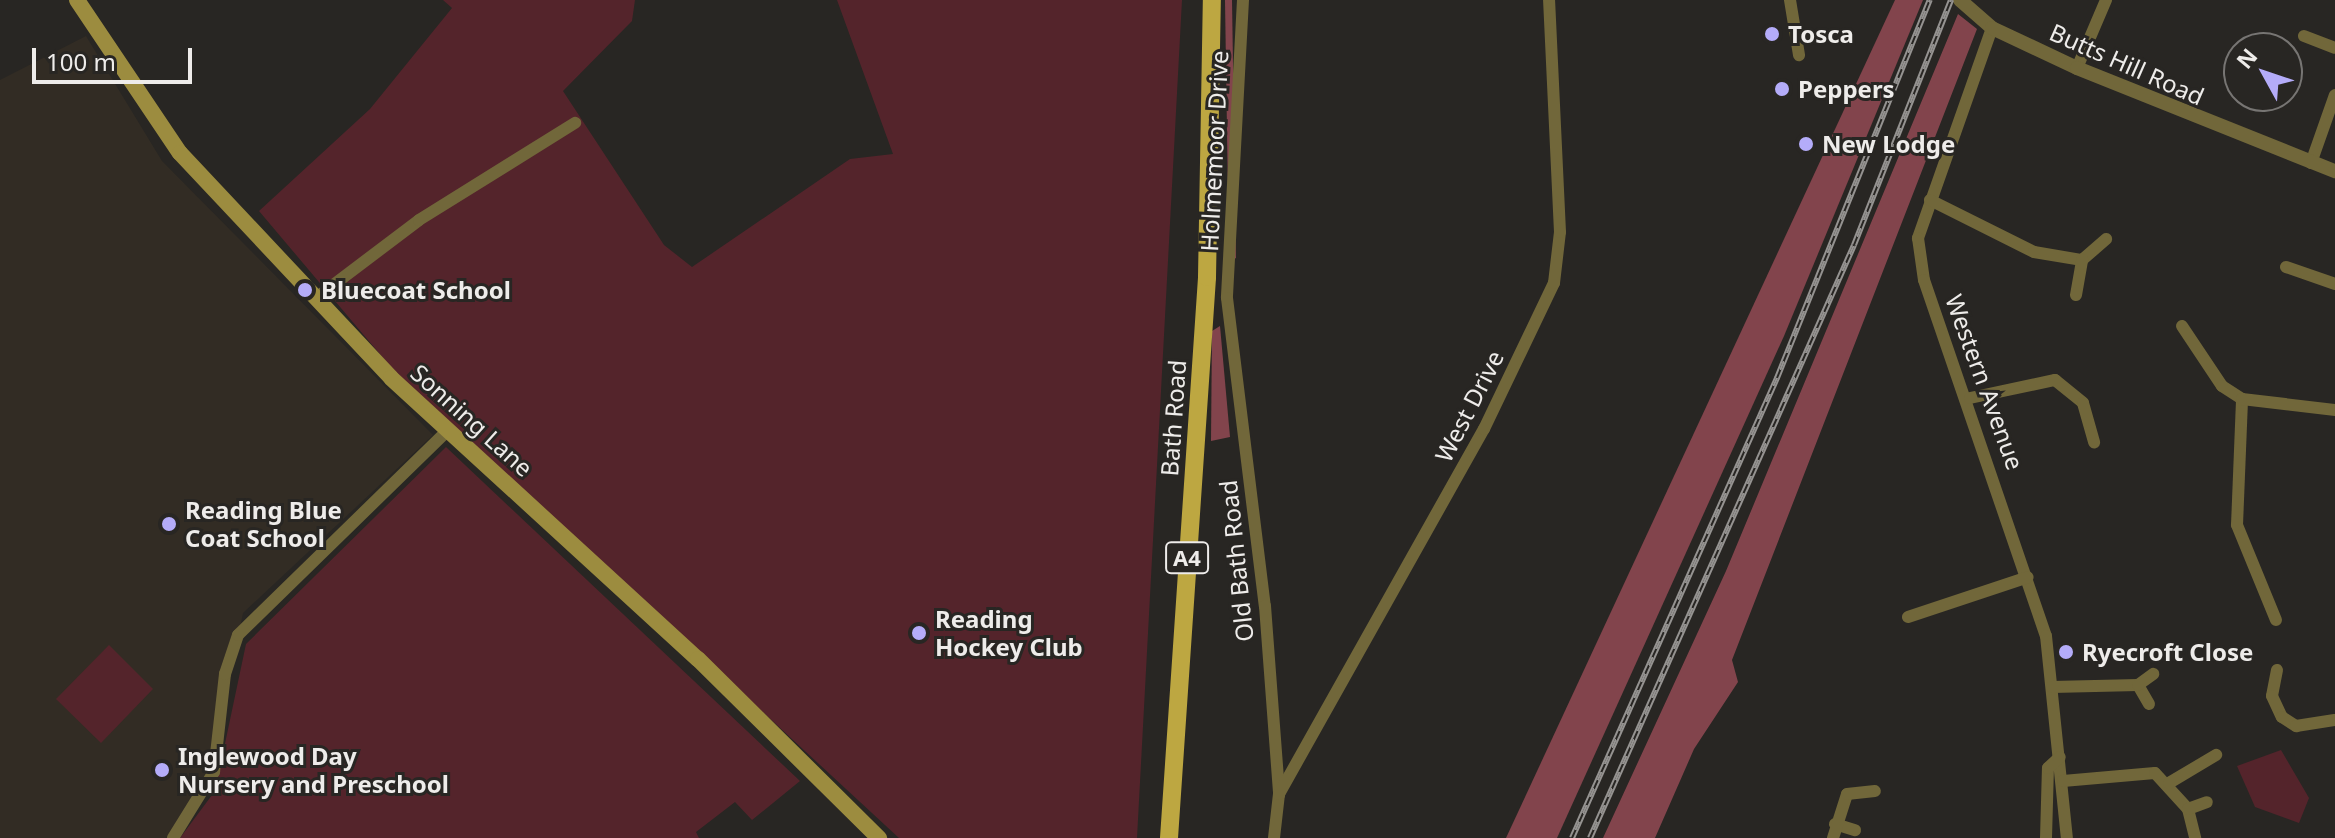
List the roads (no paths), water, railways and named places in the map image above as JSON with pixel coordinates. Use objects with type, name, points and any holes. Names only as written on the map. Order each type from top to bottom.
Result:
[{"type":"main road","name":"Sonning Lane","points":[[77,0],[180,153],[448,430],[879,838]]},
{"type":"main road","name":"Bath Road","points":[[1169,838],[1207,277],[1212,0]]},
{"type":"street","name":"Holmemoor Drive","points":[[1207,277],[1230,280],[1243,0]]},
{"type":"street","name":"West Drive","points":[[1279,794],[1484,429],[1554,283],[1560,232],[1549,0]]},
{"type":"street","points":[[1790,0],[1799,55]]},
{"type":"street","points":[[2077,68],[2106,0]]},
{"type":"street","name":"Butts Hill Road","points":[[1966,5],[1992,28],[2077,68],[2335,171]]},
{"type":"street","name":"Western Avenue","points":[[1992,28],[1918,238],[1924,280],[1970,398],[2028,577],[2052,687],[2067,838]]},
{"type":"street","points":[[2304,36],[2335,48]]},
{"type":"street","points":[[2311,163],[2335,95]]},
{"type":"street","points":[[320,295],[419,220],[575,123]]},
{"type":"street","points":[[1930,200],[2034,252],[2082,260]]},
{"type":"street","points":[[2076,295],[2082,260],[2106,239]]},
{"type":"street","points":[[2286,267],[2335,284]]},
{"type":"street","name":"Old Bath Road","points":[[1230,280],[1279,794],[1274,838]]},
{"type":"street","points":[[2182,326],[2200,343],[2222,386],[2242,399],[2335,410]]},
{"type":"street","points":[[1970,398],[2055,380],[2078,396],[2084,424],[2094,442]]},
{"type":"street","points":[[2242,399],[2237,525],[2276,620]]},
{"type":"street","points":[[173,838],[214,772],[225,674],[238,635],[448,430]]},
{"type":"street","points":[[1908,617],[2028,577]]},
{"type":"street","points":[[2277,670],[2272,696],[2282,717],[2296,726],[2335,720]]},
{"type":"street","points":[[2052,687],[2138,685],[2153,674]]},
{"type":"street","points":[[2138,685],[2149,704]]},
{"type":"street","points":[[2169,783],[2216,755]]},
{"type":"street","name":"Western Avenue","points":[[2046,838],[2048,768],[2060,757]]},
{"type":"street","points":[[2063,781],[2133,771],[2169,783],[2188,809],[2195,838]]},
{"type":"street","points":[[1833,838],[1847,794],[1875,791]]},
{"type":"street","points":[[2188,809],[2207,802]]},
{"type":"street","points":[[1835,824],[1855,830]]},
{"type":"railway","points":[[1572,838],[1777,378],[1930,0]]},
{"type":"railway","points":[[1590,838],[1854,245],[1951,0]]},
{"type":"place","name":"Tosca","points":[[1772,34]]},
{"type":"place","name":"Peppers","points":[[1782,89]]},
{"type":"place","name":"New Lodge","points":[[1806,144]]},
{"type":"place","name":"Bluecoat School","points":[[305,290]]},
{"type":"place","name":"Reading Blue Coat School","points":[[169,524]]},
{"type":"place","name":"Reading Hockey Club","points":[[919,633]]},
{"type":"place","name":"Ryecroft Close","points":[[2066,652]]},
{"type":"place","name":"Inglewood Day Nursery and Preschool","points":[[162,770]]}]
